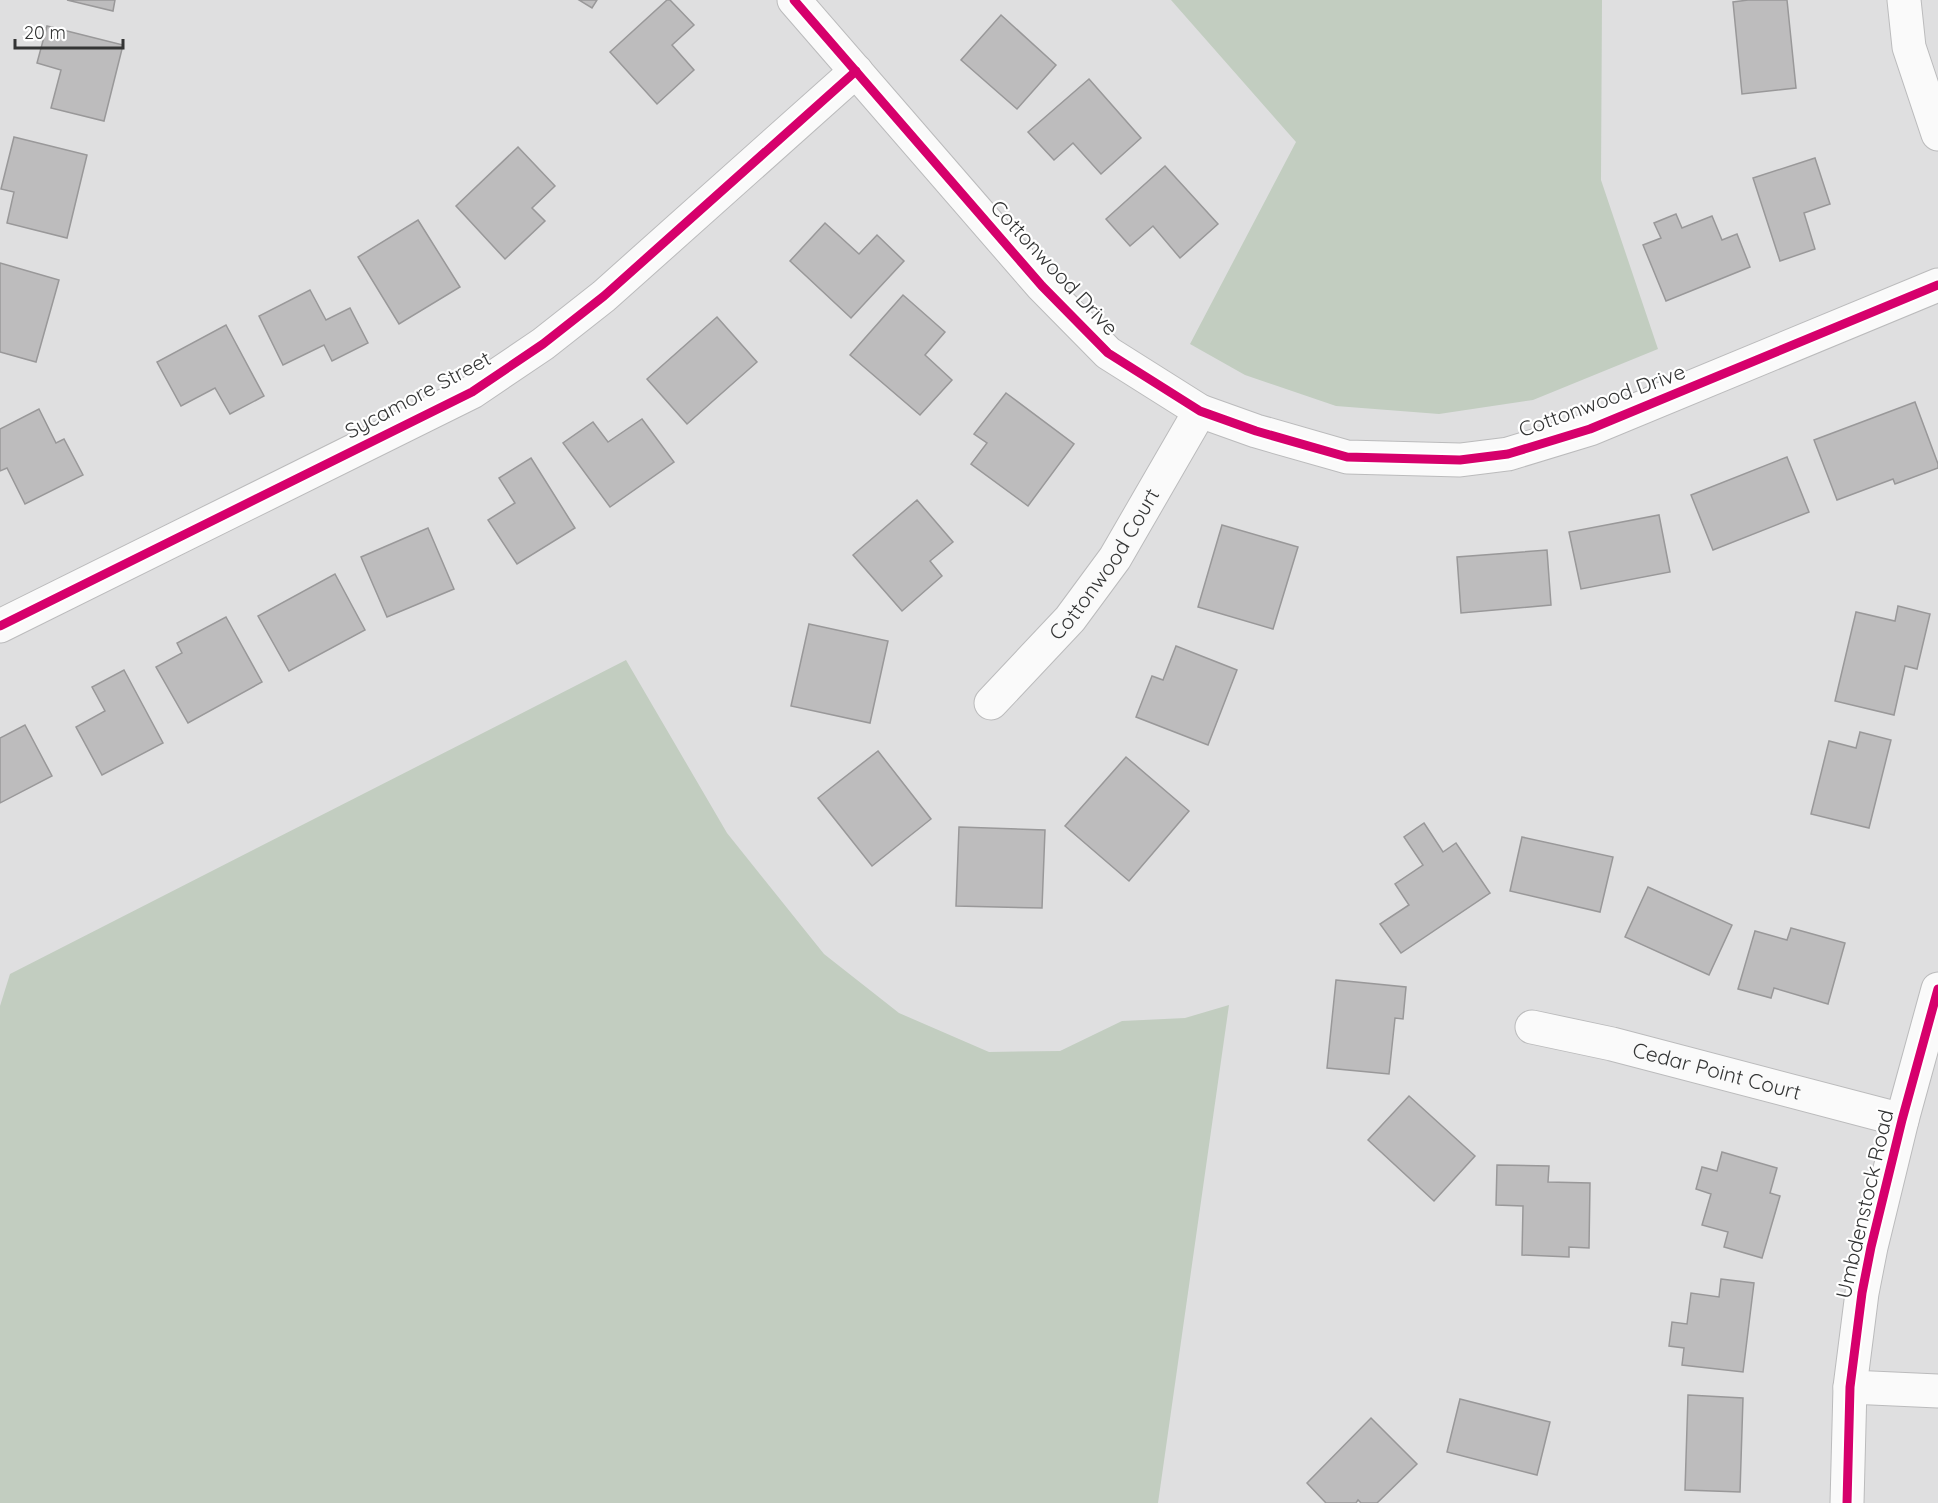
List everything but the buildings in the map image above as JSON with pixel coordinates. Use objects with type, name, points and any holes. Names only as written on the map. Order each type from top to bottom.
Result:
[{"type":"street","name":"Cottonwood Drive","points":[[794,0],[1042,286],[1108,353],[1200,411],[1256,431],[1347,457],[1460,460],[1508,454],[1590,429],[1938,285]]},
{"type":"street","points":[[1904,0],[1909,47],[1938,134]]},
{"type":"street","name":"Sycamore Street","points":[[0,626],[472,392],[543,344],[604,296],[856,71]]},
{"type":"street","name":"Cottonwood Court","points":[[992,703],[1070,619],[1115,558],[1200,411]]},
{"type":"street","name":"Umbdenstock Road","points":[[1847,1503],[1851,1387],[1862,1293],[1902,1120],[1938,989]]},
{"type":"street","name":"Cedar Point Court","points":[[1532,1028],[1612,1044],[1902,1120]]},
{"type":"street","points":[[1851,1387],[1938,1391]]},
{"type":"green space","points":[[1171,0],[1602,0],[1601,180],[1658,349],[1533,400],[1439,414],[1336,406],[1245,375],[1190,344],[1296,142]]},
{"type":"green space","points":[[626,660],[727,833],[824,954],[899,1013],[989,1052],[1060,1051],[1122,1021],[1185,1018],[1229,1005],[1158,1503],[0,1503],[0,1006],[10,974]]},
{"type":"cycle path","points":[[794,0],[1042,286],[1108,353],[1200,411],[1256,431],[1347,457],[1460,460],[1508,454],[1590,429],[1938,285]]},
{"type":"cycle path","points":[[0,626],[472,392],[543,344],[604,296],[856,71]]},
{"type":"cycle path","points":[[1847,1503],[1850,1387],[1862,1293],[1902,1120],[1938,989]]}]
